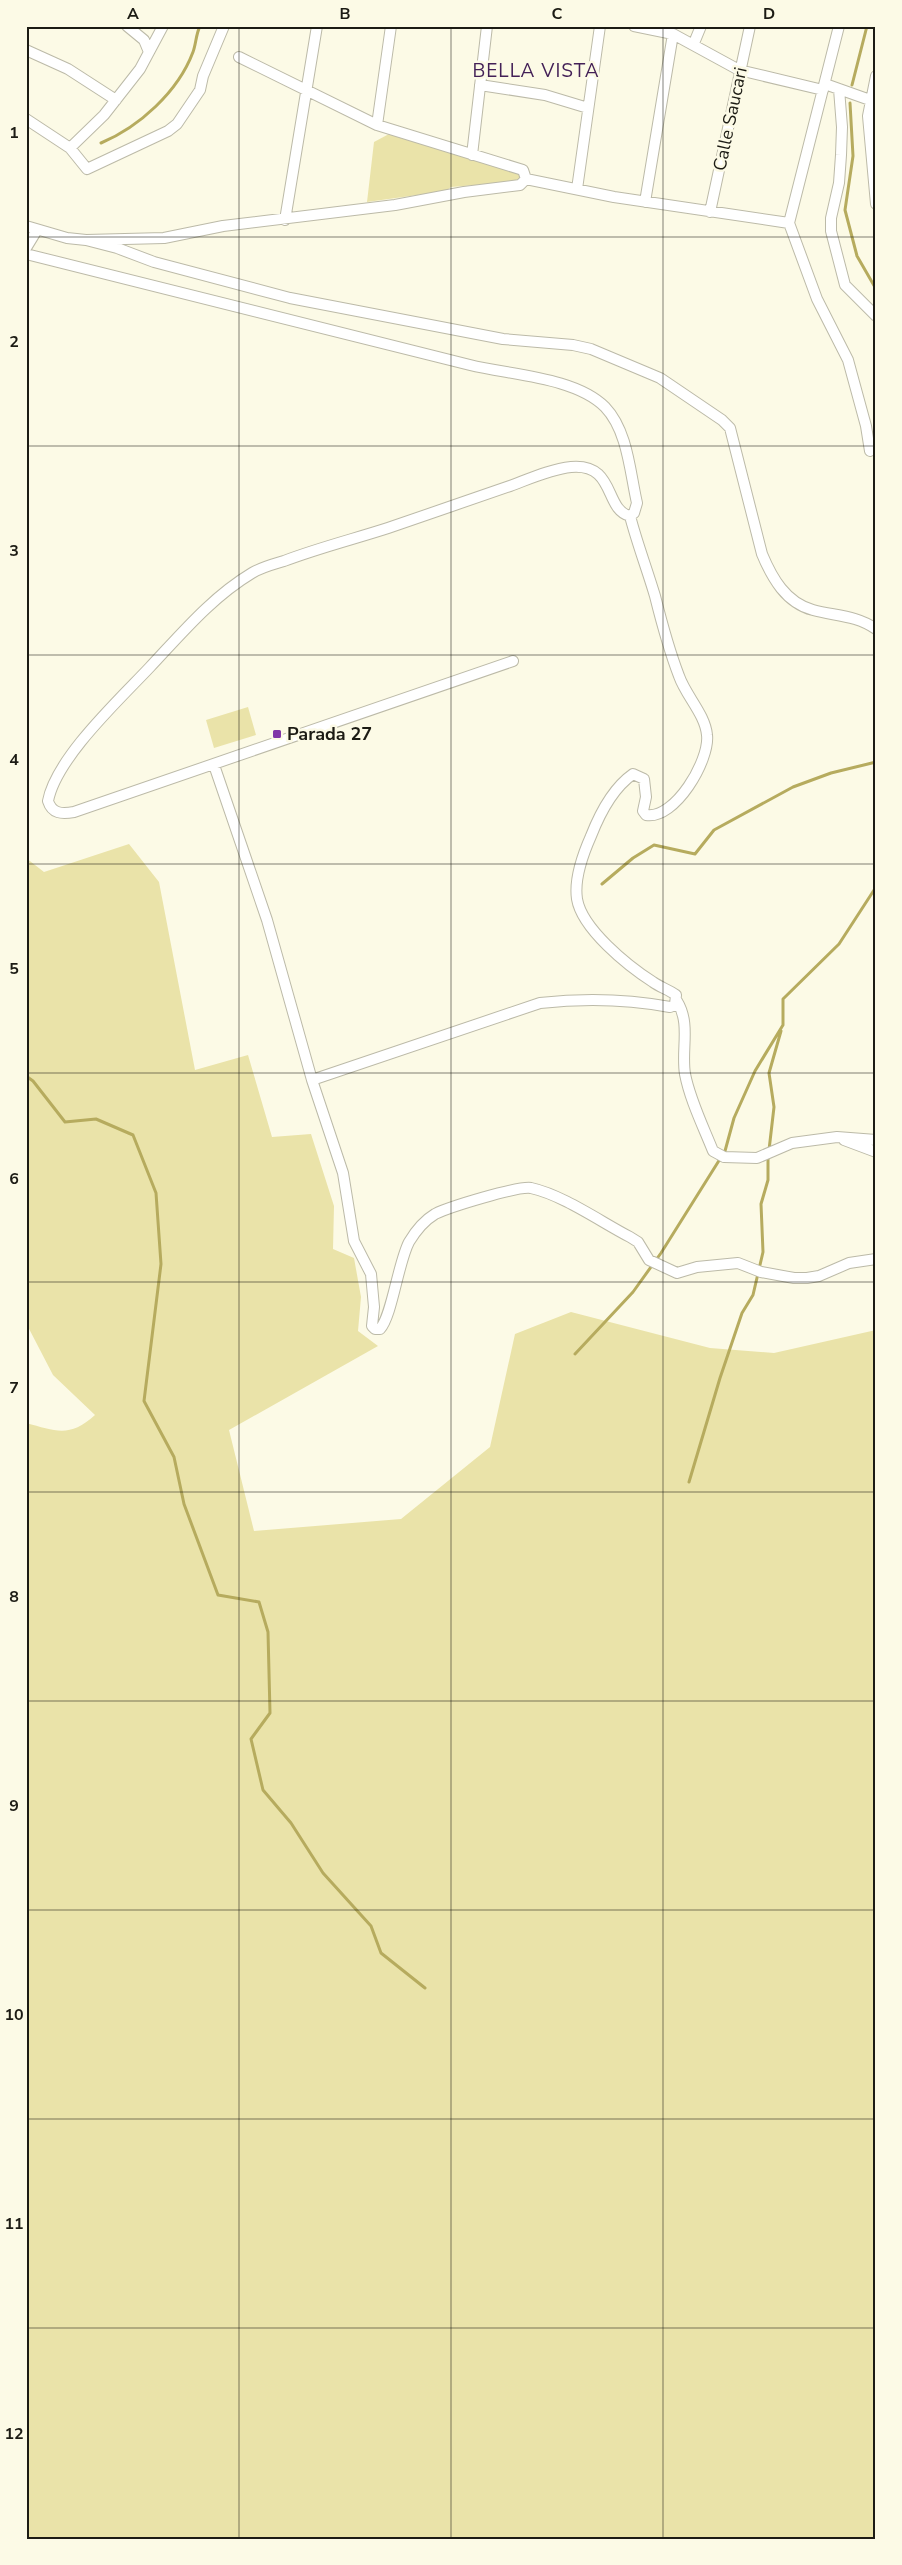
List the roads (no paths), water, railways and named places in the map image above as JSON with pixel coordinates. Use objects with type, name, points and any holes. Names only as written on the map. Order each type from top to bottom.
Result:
[{"type":"street","points":[[126,26],[144,40],[149,52]]},
{"type":"street","points":[[70,148],[116,100],[140,69],[163,26]]},
{"type":"street","points":[[26,119],[54,135],[70,148],[87,169],[168,131],[176,124],[200,90],[203,76],[224,26]]},
{"type":"street","points":[[285,220],[316,26]]},
{"type":"street","points":[[377,125],[391,26]]},
{"type":"street","points":[[472,155],[487,26]]},
{"type":"street","points":[[577,189],[600,26]]},
{"type":"street","points":[[634,26],[673,34],[694,43],[740,70],[839,89],[870,100]]},
{"type":"street","points":[[694,43],[701,26]]},
{"type":"street","name":"Calle Saucari","points":[[710,212],[750,26]]},
{"type":"street","points":[[840,26],[788,223],[810,285],[848,360],[866,426],[870,451]]},
{"type":"street","points":[[645,202],[673,34]]},
{"type":"street","points":[[26,50],[68,69],[116,100]]},
{"type":"street","points":[[239,57],[377,125],[397,133],[429,140],[523,170],[526,179]]},
{"type":"street","points":[[875,79],[868,116],[876,204]]},
{"type":"street","points":[[480,85],[545,95],[588,108]]},
{"type":"street","points":[[839,89],[842,126],[841,155],[839,183],[831,218],[831,231],[845,285],[876,316]]},
{"type":"street","points":[[526,179],[645,202],[788,223]]},
{"type":"street","points":[[86,240],[164,238],[223,226],[285,220],[395,205],[472,191],[520,185],[526,179]]},
{"type":"street","points":[[26,226],[118,248],[154,262],[290,298],[503,339],[573,345],[592,349],[660,378],[722,420],[730,428],[762,554],[768,568],[787,596],[814,610],[856,618],[876,629]]},
{"type":"street","points":[[26,248],[37,230]]},
{"type":"street","points":[[26,254],[468,365],[569,386],[605,407],[619,431],[637,509],[630,516]]},
{"type":"street","points":[[513,662],[214,765],[67,813],[54,811],[48,801],[53,785],[73,754],[102,717],[195,618],[218,597],[255,571],[571,467],[583,468],[599,474],[621,512],[630,516]]},
{"type":"street","points":[[630,516],[662,628],[681,680],[706,729],[707,747],[690,785],[682,796],[659,814],[646,815],[643,811],[646,797],[644,779],[633,774],[625,779],[602,810],[594,826],[578,879],[577,897],[584,915],[600,937],[639,972],[676,995],[682,1009],[686,1039],[685,1072],[713,1151],[724,1157],[757,1158],[792,1143],[837,1137],[876,1140]]},
{"type":"street","points":[[214,765],[267,920],[312,1080],[343,1173],[354,1241],[371,1274],[374,1307],[372,1326],[376,1329],[380,1329],[386,1321],[398,1274],[410,1242],[427,1220],[451,1208],[504,1192],[528,1188],[563,1201],[630,1237],[638,1242],[648,1260],[671,1273],[677,1274],[697,1267],[738,1263],[761,1272],[794,1278],[807,1278],[819,1276],[849,1263],[876,1259]]},
{"type":"street","points":[[312,1080],[540,1003],[574,999],[638,1001],[670,1007],[677,1001]]},
{"type":"street","points":[[837,1137],[876,1152]]},
{"type":"waterway","points":[[101,143],[143,118],[167,94],[178,81],[186,67],[193,52],[200,26]]},
{"type":"waterway","points":[[852,85],[867,26]]},
{"type":"waterway","points":[[850,103],[853,156],[845,210],[857,256],[876,289]]},
{"type":"waterway","points":[[602,884],[633,858],[654,845],[695,854],[714,830],[793,787],[831,773],[876,762]]},
{"type":"waterway","points":[[575,1354],[633,1292],[661,1253],[725,1151],[734,1118],[755,1071],[783,1025],[783,999],[839,944],[876,887]]},
{"type":"waterway","points":[[769,1150],[774,1107],[769,1073],[781,1031]]},
{"type":"waterway","points":[[26,1076],[33,1081],[65,1122],[96,1119],[133,1135],[156,1193],[161,1264],[144,1401],[174,1457],[184,1504],[218,1595],[259,1602],[268,1632],[270,1713],[251,1739],[263,1790],[291,1823],[323,1873],[371,1926],[381,1953],[425,1988]]},
{"type":"waterway","points":[[689,1482],[720,1378],[742,1313],[753,1295],[763,1252],[761,1204],[768,1180],[768,1156]]},
{"type":"place","name":"Parada 27","points":[[277,734]]},
{"type":"district","name":"BELLA VISTA","points":[[536,71]]}]
